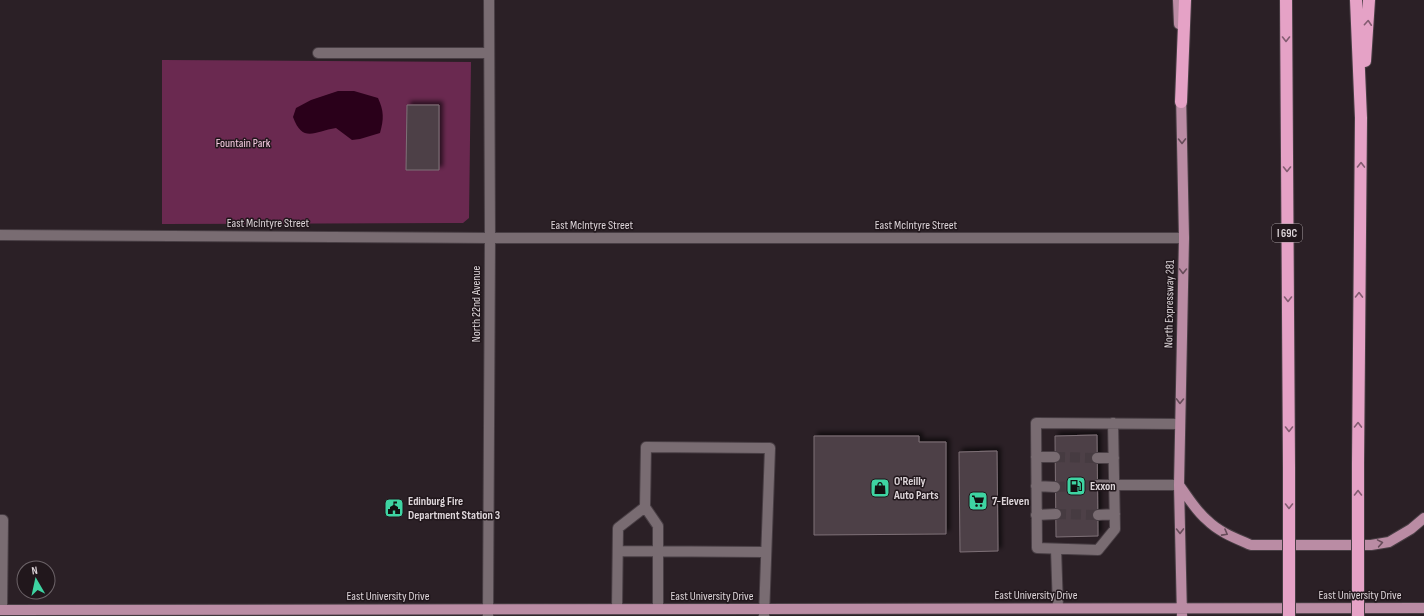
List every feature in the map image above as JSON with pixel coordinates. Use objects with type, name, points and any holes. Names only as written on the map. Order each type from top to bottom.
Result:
[{"type":"highway","points":[[1181,102],[1185,0]]},
{"type":"highway","name":"I 69C","points":[[1286,0],[1289,616]]},
{"type":"highway","points":[[1356,0],[1361,118],[1358,616]]},
{"type":"highway","points":[[1361,118],[1369,0]]},
{"type":"main road","name":"North Expressway 281","points":[[1178,0],[1184,238],[1179,485],[1182,612]]},
{"type":"main road","points":[[1179,485],[1206,520],[1220,530],[1251,545],[1371,545],[1389,542],[1411,529],[1424,518]]},
{"type":"main road","name":"East University Drive","points":[[1,610],[30,613],[569,613],[617,609],[629,612],[658,609],[684,612],[961,612],[1058,608],[1182,612],[1424,608]]},
{"type":"street","name":"North 22nd Avenue","points":[[488,613],[490,238],[489,0]]},
{"type":"street","points":[[318,53],[489,53]]},
{"type":"street","name":"East McIntyre Street","points":[[0,235],[490,238],[1184,238]]},
{"type":"street","points":[[1113,424],[1115,528],[1098,550],[1037,548],[1036,423],[1180,424]]},
{"type":"street","points":[[658,609],[658,526],[645,507],[646,447],[770,448],[764,612]]},
{"type":"street","points":[[1036,457],[1055,457]]},
{"type":"street","points":[[1097,458],[1114,458]]},
{"type":"street","points":[[1097,485],[1179,485]]},
{"type":"street","points":[[1036,486],[1055,487]]},
{"type":"street","points":[[617,609],[618,528],[645,507]]},
{"type":"street","points":[[1036,515],[1056,514]]},
{"type":"street","points":[[1098,515],[1115,514]]},
{"type":"street","points":[[0,520],[3,520],[1,610]]},
{"type":"street","points":[[1056,549],[1058,608]]},
{"type":"street","points":[[618,551],[766,552]]},
{"type":"green space","name":"Fountain Park","points":[[162,60],[471,62],[469,218],[463,223],[162,224]]},
{"type":"shaded area","points":[[338,91],[354,91],[378,98],[383,115],[380,133],[352,140],[336,128],[310,134],[301,131],[293,117],[296,108],[311,100]]},
{"type":"building","points":[[407,105],[439,105],[439,170],[406,170]]},
{"type":"building","name":"Exxon","points":[[1097,435],[1098,536],[1056,537],[1055,436]]},
{"type":"building","name":"O'Reilly Auto Parts","points":[[814,436],[919,436],[919,442],[946,442],[946,534],[814,535]]},
{"type":"building","name":"7-Eleven","points":[[997,451],[998,551],[960,552],[959,452]]},
{"type":"tunnel","points":[[1055,457],[1097,458]]},
{"type":"tunnel","points":[[1055,487],[1097,485]]},
{"type":"tunnel","points":[[1056,514],[1098,515]]},
{"type":"place","name":"Exxon","points":[[1076,486]]},
{"type":"place","name":"O'Reilly Auto Parts","points":[[880,488]]},
{"type":"place","name":"7-Eleven","points":[[978,501]]},
{"type":"place","name":"Edinburg Fire Department Station 3","points":[[394,508]]}]
